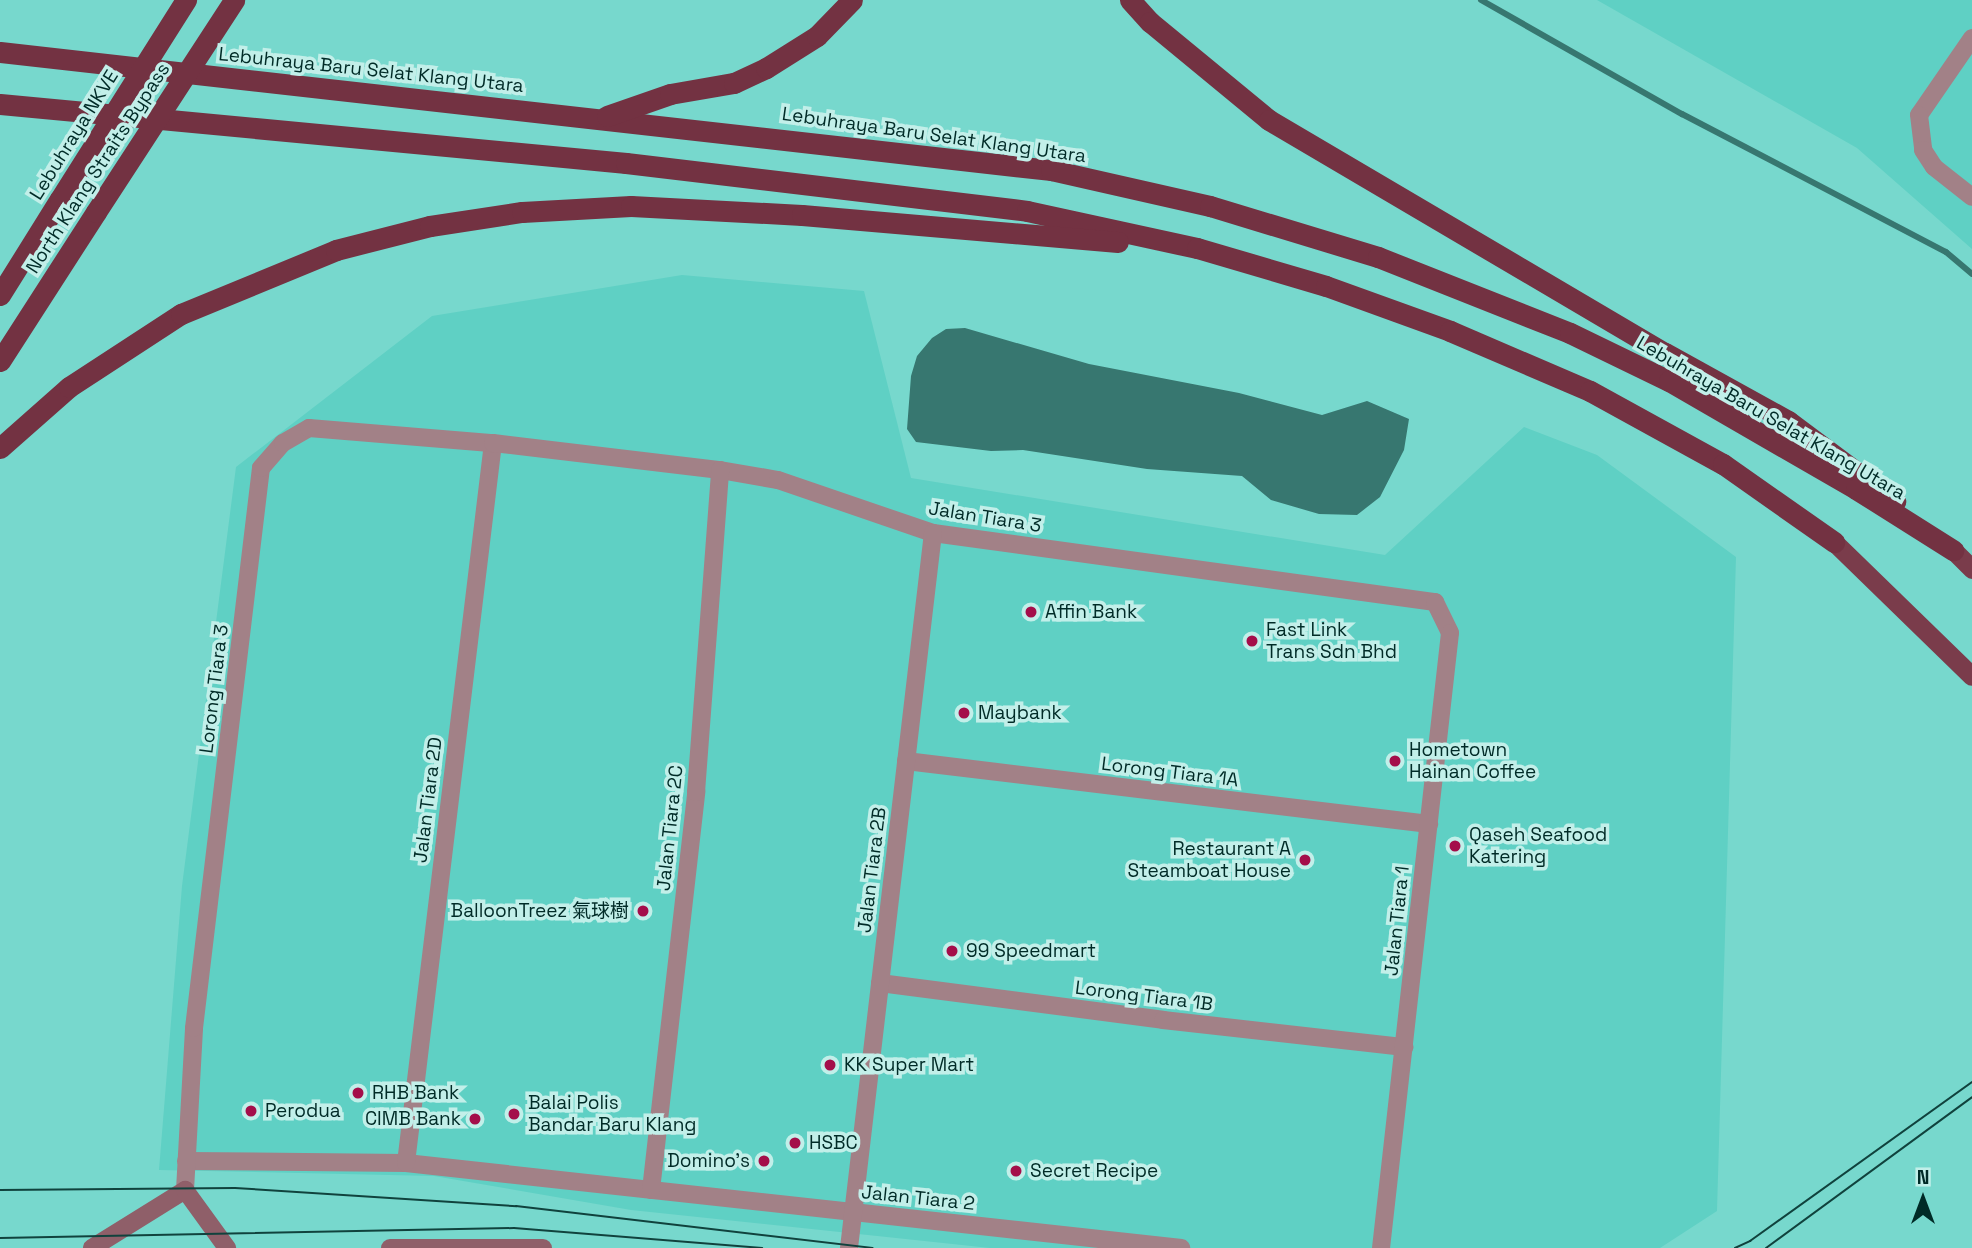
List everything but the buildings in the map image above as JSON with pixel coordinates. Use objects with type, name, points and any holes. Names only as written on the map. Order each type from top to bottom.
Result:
[{"type":"highway","name":"Lebuhraya NKVE","points":[[0,295],[186,0]]},
{"type":"highway","name":"North Klang Straits Bypass","points":[[0,361],[234,0]]},
{"type":"highway","points":[[602,118],[670,94],[734,83],[766,68],[817,36],[852,0]]},
{"type":"highway","points":[[1129,0],[1150,22],[1230,91],[1269,120],[1665,353],[1788,421],[1868,478],[1972,569]]},
{"type":"highway","name":"Lebuhraya Baru Selat Klang Utara","points":[[1,52],[1051,170],[1210,206],[1378,257],[1570,333],[1669,382],[1856,489],[1953,550]]},
{"type":"highway","points":[[0,104],[626,163],[1027,211],[1197,248],[1326,286],[1450,331],[1590,391],[1723,464],[1834,542],[1972,676]]},
{"type":"highway","points":[[0,448],[69,387],[181,314],[336,250],[430,226],[522,212],[631,206],[803,215],[1197,248]]},
{"type":"main road","points":[[92,1248],[185,1190],[227,1248]]},
{"type":"main road","points":[[390,1248],[543,1248]]},
{"type":"street","points":[[1972,38],[1919,115],[1923,150],[1934,167],[1972,197]]},
{"type":"street","name":"Lorong Tiara 3","points":[[185,1190],[194,1028],[261,468],[283,443],[309,428],[493,443]]},
{"type":"street","name":"Jalan Tiara 3","points":[[493,443],[720,470],[778,480],[933,533],[1435,603]]},
{"type":"street","name":"Jalan Tiara 2D","points":[[406,1163],[493,443]]},
{"type":"street","name":"Jalan Tiara 2C","points":[[651,1190],[696,792],[720,470]]},
{"type":"street","name":"Jalan Tiara 2B","points":[[849,1248],[933,533]]},
{"type":"street","name":"Jalan Tiara 1","points":[[1381,1248],[1450,632],[1435,603]]},
{"type":"street","name":"Lorong Tiara 1A","points":[[906,761],[1429,824]]},
{"type":"street","name":"Lorong Tiara 1B","points":[[880,983],[1163,1020],[1404,1047]]},
{"type":"street","name":"Jalan Tiara 2","points":[[186,1161],[406,1163],[1181,1248]]},
{"type":"shaded area","points":[[1597,0],[1972,0],[1972,249],[1857,148]]},
{"type":"shaded area","points":[[682,275],[864,291],[911,478],[1385,555],[1524,427],[1597,455],[1736,557],[1717,1211],[1660,1248],[990,1248],[631,1210],[434,1176],[159,1170],[182,886],[236,467],[432,316]]},
{"type":"water","points":[[965,328],[1089,364],[1239,393],[1322,415],[1367,401],[1409,419],[1404,450],[1380,497],[1357,515],[1319,514],[1271,500],[1242,476],[1147,469],[1023,450],[991,451],[916,442],[907,429],[911,376],[917,356],[932,338],[946,329]]},
{"type":"waterway","points":[[1481,0],[1682,114],[1946,252],[1972,274]]},
{"type":"tram line","points":[[1735,1248],[1750,1241],[1972,1082]]},
{"type":"tram line","points":[[1766,1248],[1972,1097]]},
{"type":"tram line","points":[[0,1190],[235,1188],[516,1206],[873,1248]]},
{"type":"tram line","points":[[0,1238],[514,1228],[762,1248]]},
{"type":"place","name":"Affin Bank","points":[[1031,612]]},
{"type":"place","name":"Fast Link Trans Sdn Bhd","points":[[1252,641]]},
{"type":"place","name":"Maybank","points":[[964,713]]},
{"type":"place","name":"Hometown Hainan Coffee","points":[[1395,761]]},
{"type":"place","name":"Qaseh Seafood Katering","points":[[1455,846]]},
{"type":"place","name":"Restaurant A Steamboat House","points":[[1305,860]]},
{"type":"place","name":"BalloonTreez 氣球樹","points":[[643,911]]},
{"type":"place","name":"99 Speedmart","points":[[952,951]]},
{"type":"place","name":"KK Super Mart","points":[[830,1065]]},
{"type":"place","name":"RHB Bank","points":[[358,1093]]},
{"type":"place","name":"Perodua","points":[[251,1111]]},
{"type":"place","name":"Balai Polis Bandar Baru Klang","points":[[514,1114]]},
{"type":"place","name":"CIMB Bank","points":[[475,1119]]},
{"type":"place","name":"HSBC","points":[[795,1143]]},
{"type":"place","name":"Domino's","points":[[764,1161]]},
{"type":"place","name":"Secret Recipe","points":[[1016,1171]]}]
